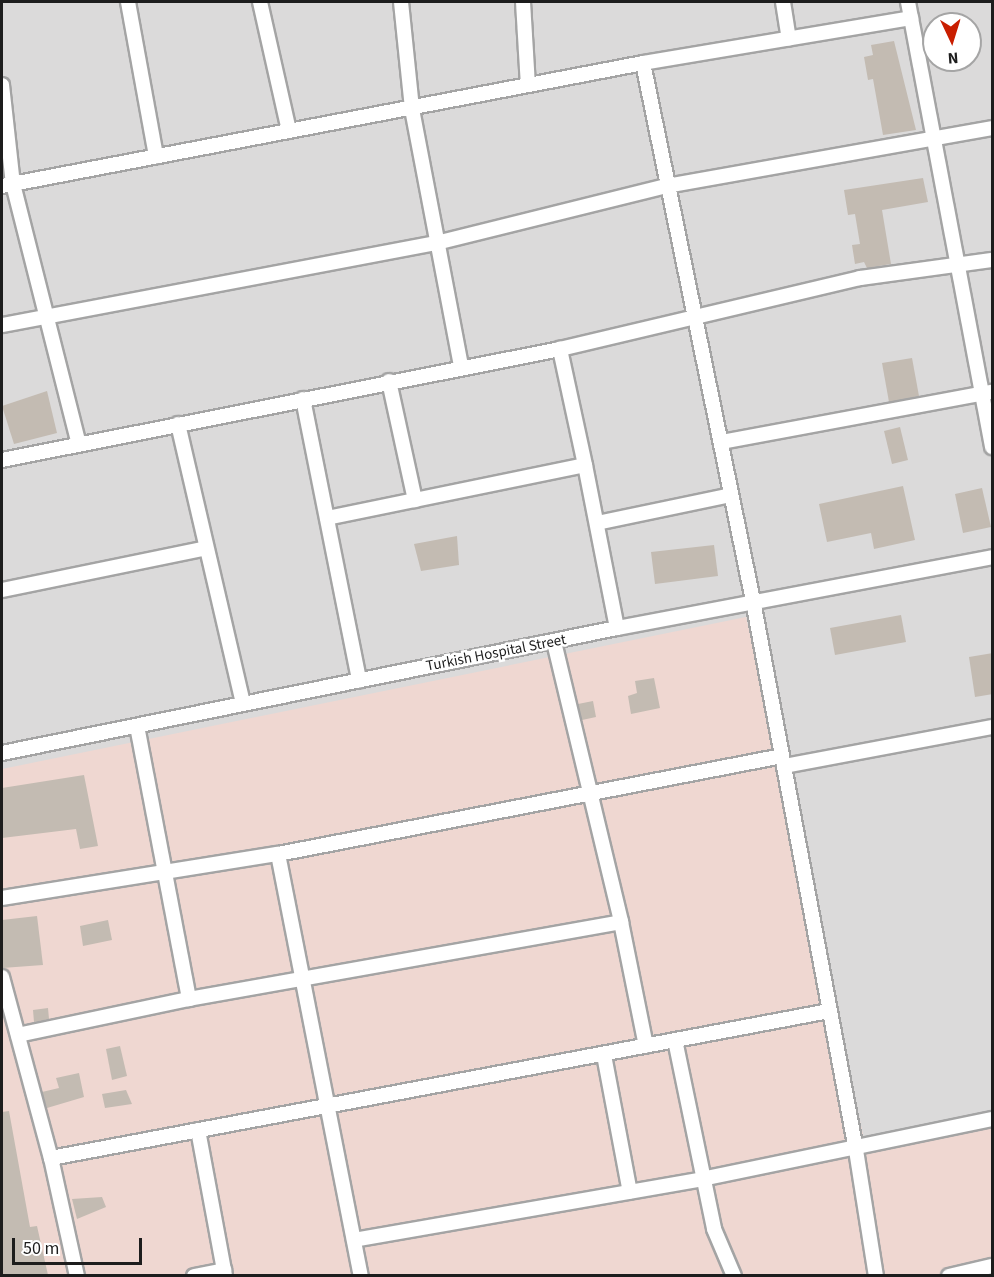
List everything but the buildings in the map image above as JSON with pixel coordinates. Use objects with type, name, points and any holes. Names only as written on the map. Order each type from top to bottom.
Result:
[{"type":"street","points":[[128,2],[156,156]]},
{"type":"street","points":[[260,2],[289,131]]},
{"type":"street","points":[[401,2],[412,109],[461,367]]},
{"type":"street","points":[[523,2],[528,85]]},
{"type":"street","points":[[783,2],[789,39]]},
{"type":"street","points":[[908,2],[958,266],[987,393],[993,447]]},
{"type":"street","points":[[7,185],[643,63],[911,18]]},
{"type":"street","points":[[643,63],[753,601],[856,1150],[876,1275]]},
{"type":"street","points":[[2,85],[7,185],[47,316],[80,444]]},
{"type":"street","points":[[2,325],[436,243],[667,186],[993,128]]},
{"type":"street","points":[[2,460],[461,367],[560,350],[694,320],[787,293],[860,278],[993,260]]},
{"type":"street","points":[[560,350],[617,628]]},
{"type":"street","points":[[390,381],[415,500]]},
{"type":"street","points":[[721,442],[987,393]]},
{"type":"street","points":[[303,399],[359,680]]},
{"type":"street","points":[[178,424],[243,704]]},
{"type":"street","points":[[327,518],[585,465]]},
{"type":"street","points":[[597,523],[731,495]]},
{"type":"street","points":[[2,590],[207,548]]},
{"type":"street","name":"Turkish Hospital Street","points":[[2,753],[753,601],[993,558]]},
{"type":"street","points":[[554,642],[621,922],[646,1046]]},
{"type":"street","points":[[137,726],[189,999]]},
{"type":"street","points":[[2,898],[278,854],[590,793],[993,727]]},
{"type":"street","points":[[278,854],[361,1275]]},
{"type":"street","points":[[18,1035],[189,999],[302,981],[621,922]]},
{"type":"street","points":[[2,977],[51,1158],[77,1275]]},
{"type":"street","points":[[51,1158],[829,1011]]},
{"type":"street","points":[[675,1040],[714,1229],[734,1275]]},
{"type":"street","points":[[604,1055],[630,1192]]},
{"type":"street","points":[[354,1240],[856,1150],[993,1119]]},
{"type":"street","points":[[194,1275],[225,1273],[198,1130]]},
{"type":"street","points":[[949,1275],[993,1266]]},
{"type":"shaded area","points":[[2,2],[992,2],[992,1275],[2,1275]]},
{"type":"shaded area","points":[[746,617],[865,1143],[992,1117],[992,1275],[2,1276],[2,769]]}]
